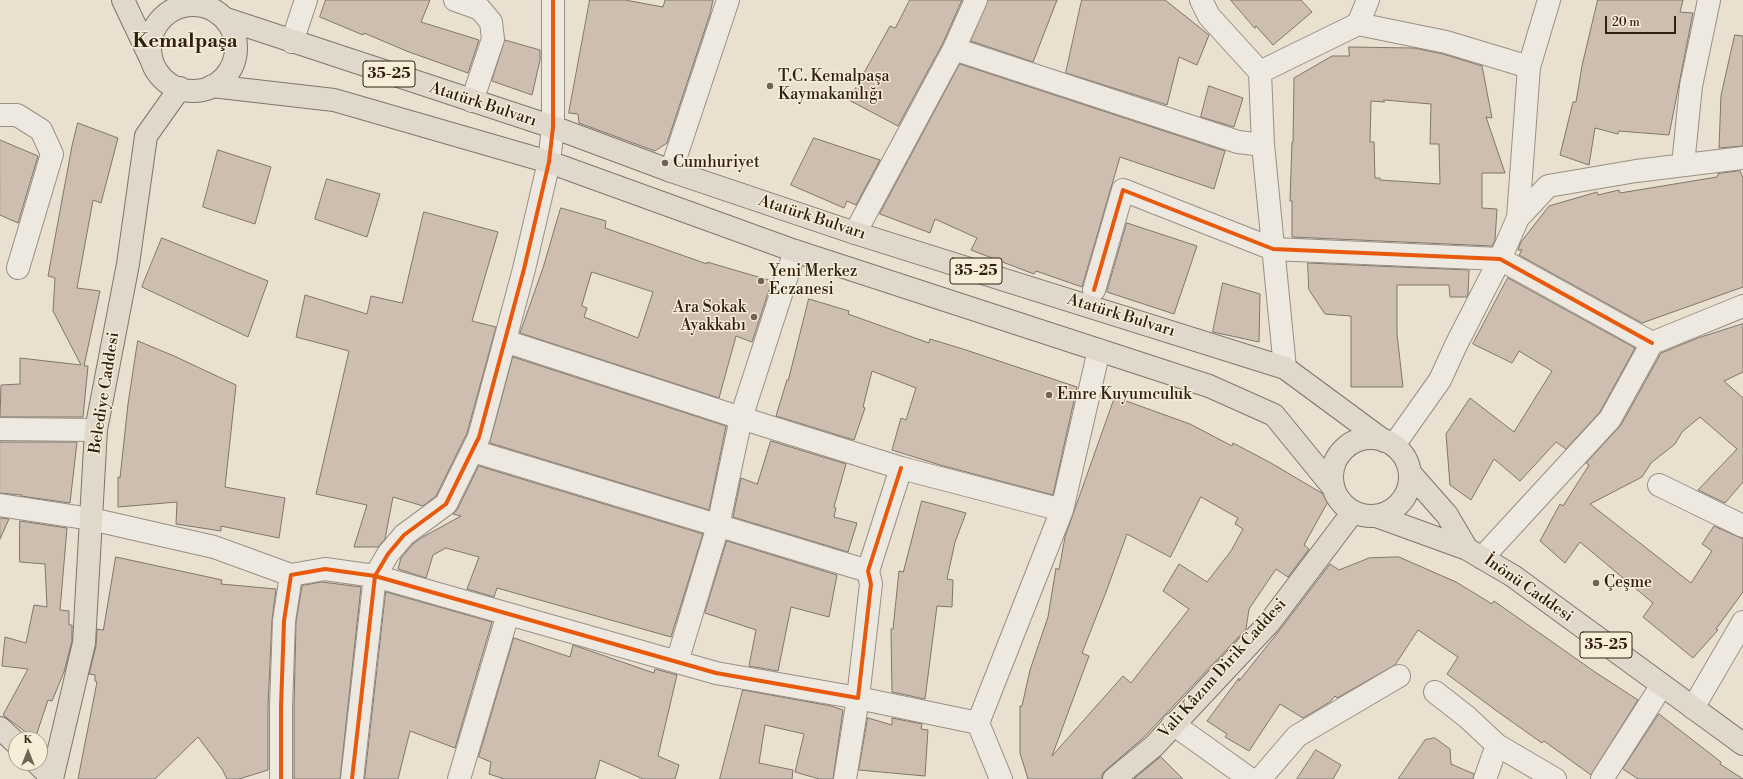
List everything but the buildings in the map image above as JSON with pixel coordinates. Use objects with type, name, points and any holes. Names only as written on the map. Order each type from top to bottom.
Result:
[{"type":"main road","name":"35-25","points":[[123,0],[155,68],[170,84],[190,90],[212,86],[334,100],[549,162],[795,251],[1209,386],[1274,415],[1332,486],[1336,496],[1343,505],[1353,512],[1364,516],[1376,516]]},
{"type":"main road","name":"35-25","points":[[155,68],[150,55],[150,41],[155,27],[164,16],[175,8],[199,3],[215,11],[226,19]]},
{"type":"main road","name":"Atatürk Bulvarı","points":[[226,19],[553,128],[671,171],[855,233],[1285,368],[1389,443]]},
{"type":"main road","points":[[212,86],[226,74],[235,56],[236,43],[232,30],[226,19]]},
{"type":"main road","name":"Belediye Caddesi","points":[[52,778],[84,643],[96,430],[128,264],[146,136],[180,88]]},
{"type":"main road","points":[[1332,486],[1334,462],[1341,452],[1350,445],[1360,440],[1372,438],[1389,443]]},
{"type":"main road","name":"35-25","points":[[1389,443],[1401,453],[1407,462],[1410,473]]},
{"type":"main road","points":[[1376,516],[1398,506],[1405,496],[1409,485],[1410,473]]},
{"type":"main road","name":"İnönü Caddesi","points":[[1410,473],[1447,515],[1475,553]]},
{"type":"main road","name":"Vali Kâzım Dirik Caddesi","points":[[1114,779],[1154,746],[1268,623],[1353,512]]},
{"type":"main road","name":"İnönü Caddesi","points":[[1376,516],[1475,553],[1513,576],[1743,744]]},
{"type":"main road","points":[[0,728],[8,736]]},
{"type":"street","points":[[292,42],[306,0]]},
{"type":"street","points":[[455,0],[480,9],[491,22],[493,39],[472,101]]},
{"type":"street","points":[[352,779],[375,576],[388,554],[404,535],[446,504],[473,451],[479,437],[524,269],[549,162],[553,128],[553,0]]},
{"type":"street","points":[[671,171],[728,0]]},
{"type":"street","points":[[855,233],[954,49],[976,0]]},
{"type":"street","points":[[1201,0],[1209,16],[1260,72],[1263,146],[1285,368]]},
{"type":"street","points":[[1358,24],[1368,0]]},
{"type":"street","points":[[1518,218],[1529,67],[1549,0]]},
{"type":"street","points":[[1683,166],[1691,86],[1709,0]]},
{"type":"street","points":[[1260,72],[1358,24],[1446,42],[1529,67]]},
{"type":"street","points":[[954,49],[1238,142],[1263,146]]},
{"type":"street","points":[[0,115],[17,115],[41,130],[52,154],[18,268]]},
{"type":"street","points":[[1389,443],[1440,380],[1456,345],[1500,259],[1518,218],[1548,186],[1636,170],[1683,166],[1743,158]]},
{"type":"street","points":[[1094,290],[1124,190],[1273,249],[1500,259],[1652,343]]},
{"type":"street","points":[[677,662],[718,526],[741,418],[795,251]]},
{"type":"street","points":[[1475,553],[1610,419],[1652,343],[1743,306]]},
{"type":"street","points":[[504,341],[901,468],[1062,510]]},
{"type":"street","points":[[1001,779],[978,722],[1062,510],[1099,350]]},
{"type":"street","points":[[0,429],[96,430]]},
{"type":"street","points":[[473,451],[868,571]]},
{"type":"street","points":[[845,779],[858,698],[871,584],[868,571],[901,468]]},
{"type":"street","points":[[1659,485],[1743,526]]},
{"type":"street","points":[[0,505],[91,519],[214,547],[291,575],[325,569],[375,576],[716,673],[858,698],[978,722]]},
{"type":"street","points":[[281,779],[281,707],[284,621],[291,575]]},
{"type":"street","points":[[459,779],[508,614]]},
{"type":"street","points":[[1693,708],[1743,622]]},
{"type":"street","points":[[1260,779],[1297,736],[1399,676]]},
{"type":"street","points":[[1602,779],[1662,685]]},
{"type":"street","points":[[1435,692],[1497,745],[1555,779]]},
{"type":"street","points":[[1173,724],[1250,779]]},
{"type":"street","points":[[1485,779],[1497,745]]},
{"type":"cycle path","points":[[281,779],[281,707],[284,621],[291,575],[325,569],[375,576],[388,554],[404,535],[446,504],[479,437],[524,269],[549,162],[553,127],[553,0]]},
{"type":"cycle path","points":[[1094,290],[1123,190],[1273,249],[1500,259],[1652,343]]},
{"type":"cycle path","points":[[352,779],[375,576],[716,673],[858,698],[871,584],[868,571],[901,468]]},
{"type":"place","name":"T.C. Kemalpaşa Kaymakamlığı","points":[[770,86]]},
{"type":"place","name":"Cumhuriyet","points":[[665,163]]},
{"type":"place","name":"Yeni Merkez Eczanesi","points":[[761,281]]},
{"type":"place","name":"Ara Sokak Ayakkabı","points":[[754,317]]},
{"type":"place","name":"Emre Kuyumculuk","points":[[1049,395]]},
{"type":"place","name":"Çeşme","points":[[1596,583]]},
{"type":"district","name":"Kemalpaşa","points":[[185,42]]}]
